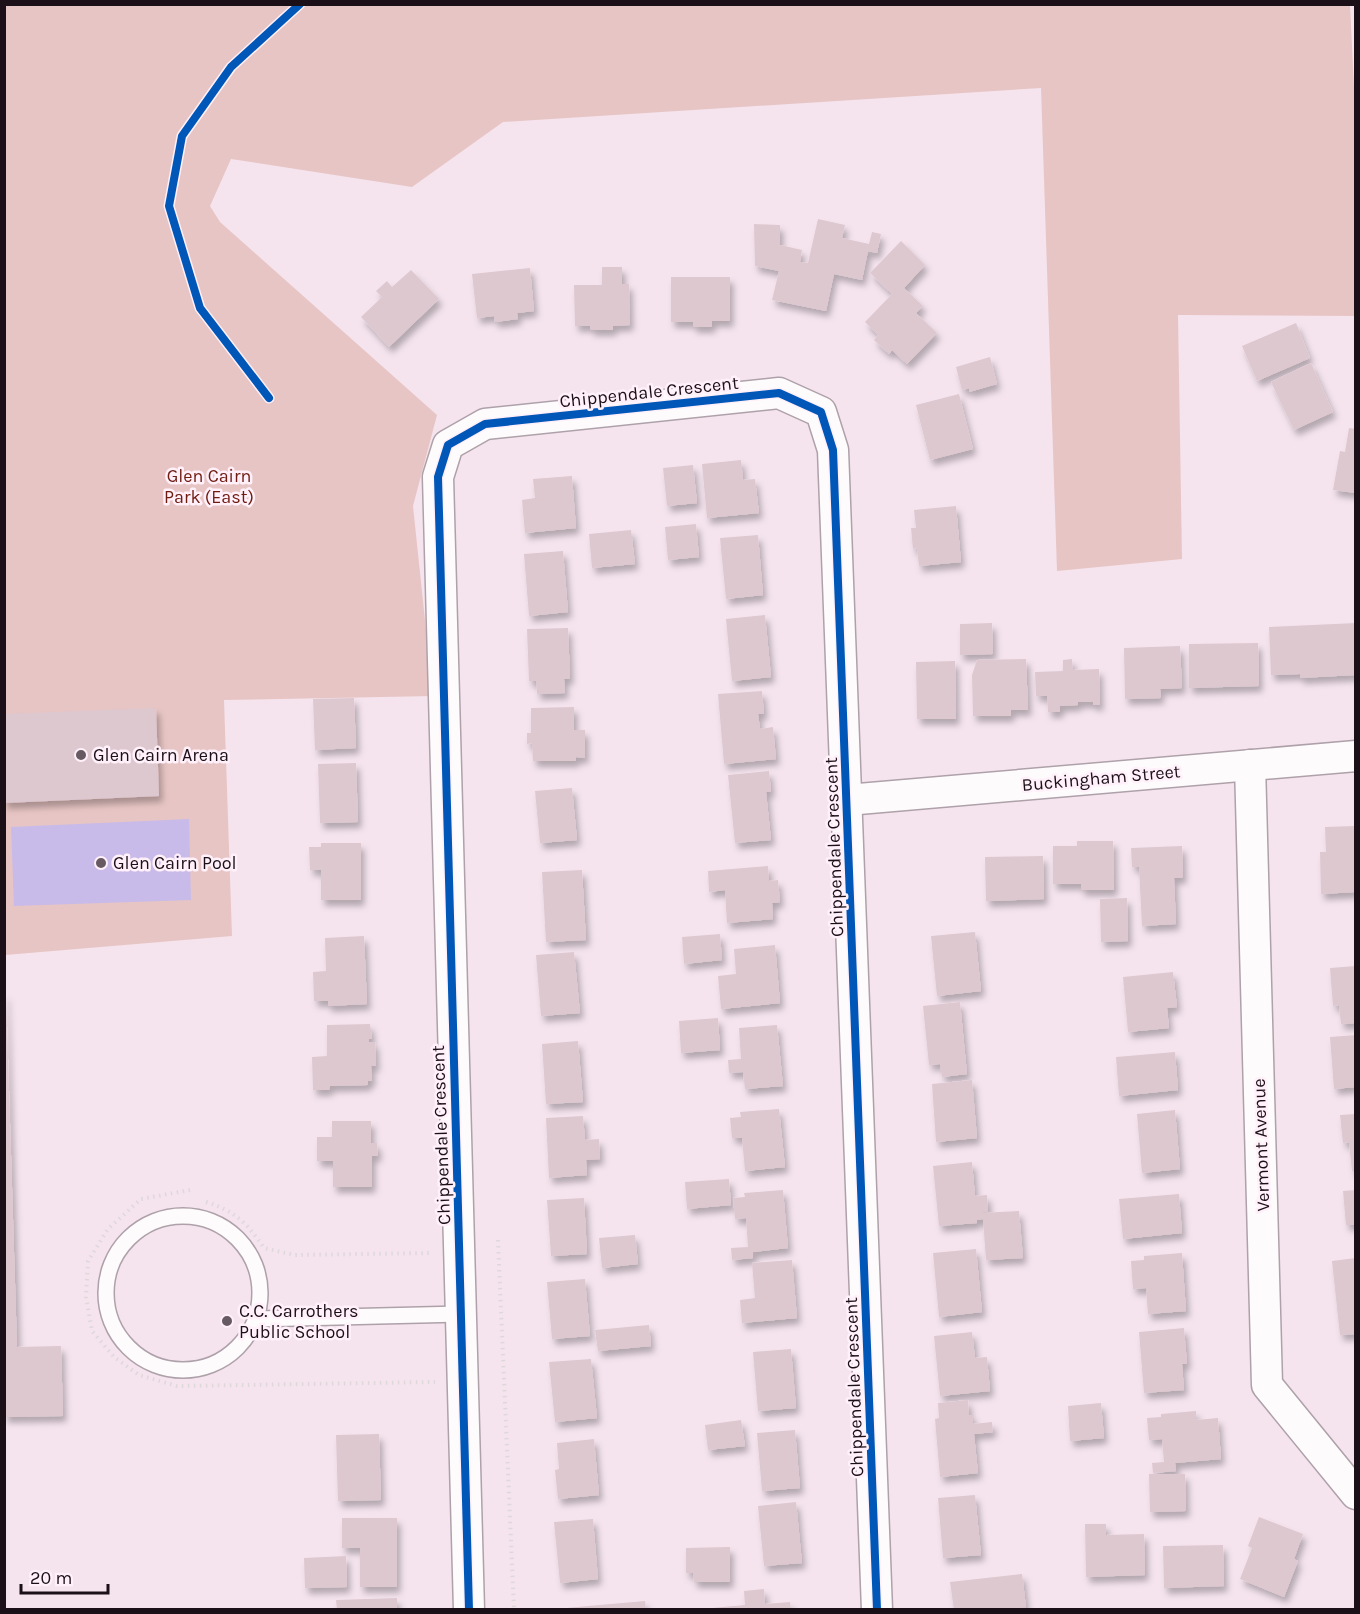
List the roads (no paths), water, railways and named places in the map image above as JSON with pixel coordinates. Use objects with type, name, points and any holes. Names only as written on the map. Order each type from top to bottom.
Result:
[{"type":"street","name":"Chippendale Crescent","points":[[469,1610],[438,477],[448,445],[485,424],[779,393],[821,412],[833,450],[877,1610]]},
{"type":"street","name":"Buckingham Street","points":[[847,800],[1356,756]]},
{"type":"street","name":"Vermont Avenue","points":[[1250,765],[1267,1384],[1356,1494]]},
{"type":"lane","points":[[177,1216],[192,1216],[218,1224],[237,1237],[255,1263],[260,1289],[256,1319],[243,1342],[215,1364],[189,1370],[161,1367],[131,1350],[115,1329],[107,1304],[108,1277],[117,1252],[135,1232],[151,1222],[177,1216]]},
{"type":"lane","points":[[256,1319],[461,1314]]},
{"type":"place","name":"Glen Cairn Arena","points":[[81,755]]},
{"type":"place","name":"Glen Cairn Pool","points":[[101,863]]},
{"type":"place","name":"C.C. Carrothers Public School","points":[[227,1321]]},
{"type":"park label","name":"Glen Cairn Park (East)","points":[[209,486]]}]
